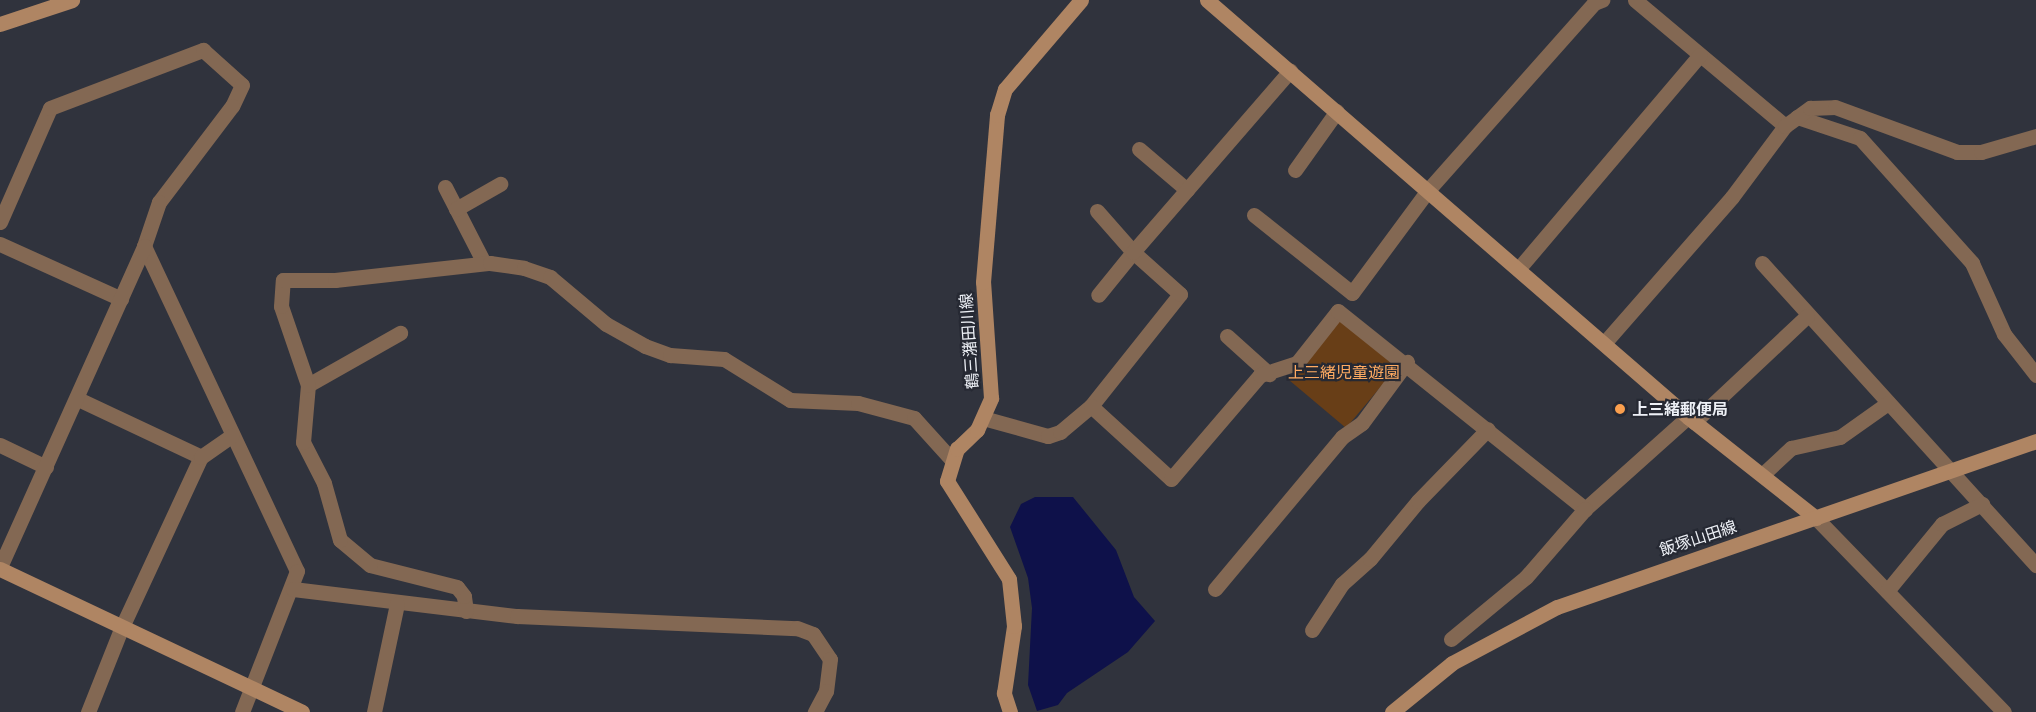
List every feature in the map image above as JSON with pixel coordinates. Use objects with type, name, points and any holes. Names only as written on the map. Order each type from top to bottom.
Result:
[{"type":"main road","points":[[0,24],[72,0]]},
{"type":"main road","name":"鶴三潴田川線","points":[[952,460],[983,418],[991,398],[983,282],[997,115],[1005,89],[1081,0]]},
{"type":"main road","points":[[1207,0],[1606,341],[1691,419],[1816,518]]},
{"type":"main road","name":"飯塚山田線","points":[[1392,712],[1452,663],[1557,607],[2036,441]]},
{"type":"main road","points":[[952,460],[947,481],[1009,579],[1014,626],[1004,693],[1008,711]]},
{"type":"main road","points":[[0,568],[121,629],[251,686],[302,712]]},
{"type":"street","points":[[1254,215],[1352,292],[1429,189],[1594,3],[1602,0]]},
{"type":"street","points":[[1635,0],[1700,55],[1791,122],[1860,138],[1972,263],[2004,334],[2036,375]]},
{"type":"street","points":[[0,222],[50,108],[102,84],[203,50],[237,78],[241,93],[159,202],[144,246],[78,399],[0,568]]},
{"type":"street","points":[[1520,267],[1700,55]]},
{"type":"street","points":[[1098,295],[1290,70]]},
{"type":"street","points":[[1606,341],[1732,196],[1791,122],[1810,108],[1835,107],[1957,152],[1981,152],[2036,135]]},
{"type":"street","points":[[1295,170],[1337,111]]},
{"type":"street","points":[[1139,149],[1186,190]]},
{"type":"street","points":[[456,209],[500,184]]},
{"type":"street","points":[[445,187],[484,263]]},
{"type":"street","points":[[983,418],[1048,436],[1060,432],[1091,406],[1180,294],[1133,252],[1096,211]]},
{"type":"street","points":[[0,244],[121,299]]},
{"type":"street","points":[[144,246],[231,436],[294,561],[293,589],[242,712]]},
{"type":"street","points":[[466,610],[464,596],[457,587],[370,565],[340,540],[324,483],[303,442],[308,385],[281,306],[283,280],[336,280],[484,263],[524,268],[550,277],[606,324],[645,346],[670,354],[724,359],[789,400],[858,403],[914,417],[952,460]]},
{"type":"street","points":[[1762,263],[1807,316],[1952,470],[2036,564]]},
{"type":"street","points":[[1091,406],[1171,479],[1260,375],[1269,374],[1297,363],[1338,311],[1407,362],[1585,509]]},
{"type":"street","points":[[1450,639],[1526,577],[1585,509],[1807,316]]},
{"type":"street","points":[[308,385],[400,333]]},
{"type":"street","points":[[1227,336],[1269,374]]},
{"type":"street","points":[[1215,589],[1342,437],[1362,423],[1407,362]]},
{"type":"street","points":[[78,399],[201,457]]},
{"type":"street","points":[[1762,475],[1791,448],[1840,437],[1888,403]]},
{"type":"street","points":[[1312,630],[1342,584],[1370,559],[1418,501],[1488,429]]},
{"type":"street","points":[[88,712],[121,629],[201,457],[231,436]]},
{"type":"street","points":[[0,445],[46,467]]},
{"type":"street","points":[[1887,591],[1942,524],[1982,504]]},
{"type":"street","points":[[1816,518],[2004,712]]},
{"type":"street","points":[[293,589],[397,604],[466,610],[797,628],[813,634],[830,659],[826,691],[815,712]]},
{"type":"street","points":[[374,712],[397,604]]},
{"type":"green space","name":"上三緒児童遊園","points":[[1340,318],[1399,365],[1346,428],[1289,380]]},
{"type":"shaded area","points":[[1035,497],[1073,497],[1116,550],[1134,597],[1155,621],[1128,652],[1067,693],[1058,705],[1037,711],[1028,685],[1032,608],[1028,578],[1010,527],[1021,504]]},
{"type":"place","name":"上三緒郵便局","points":[[1620,409]]}]
